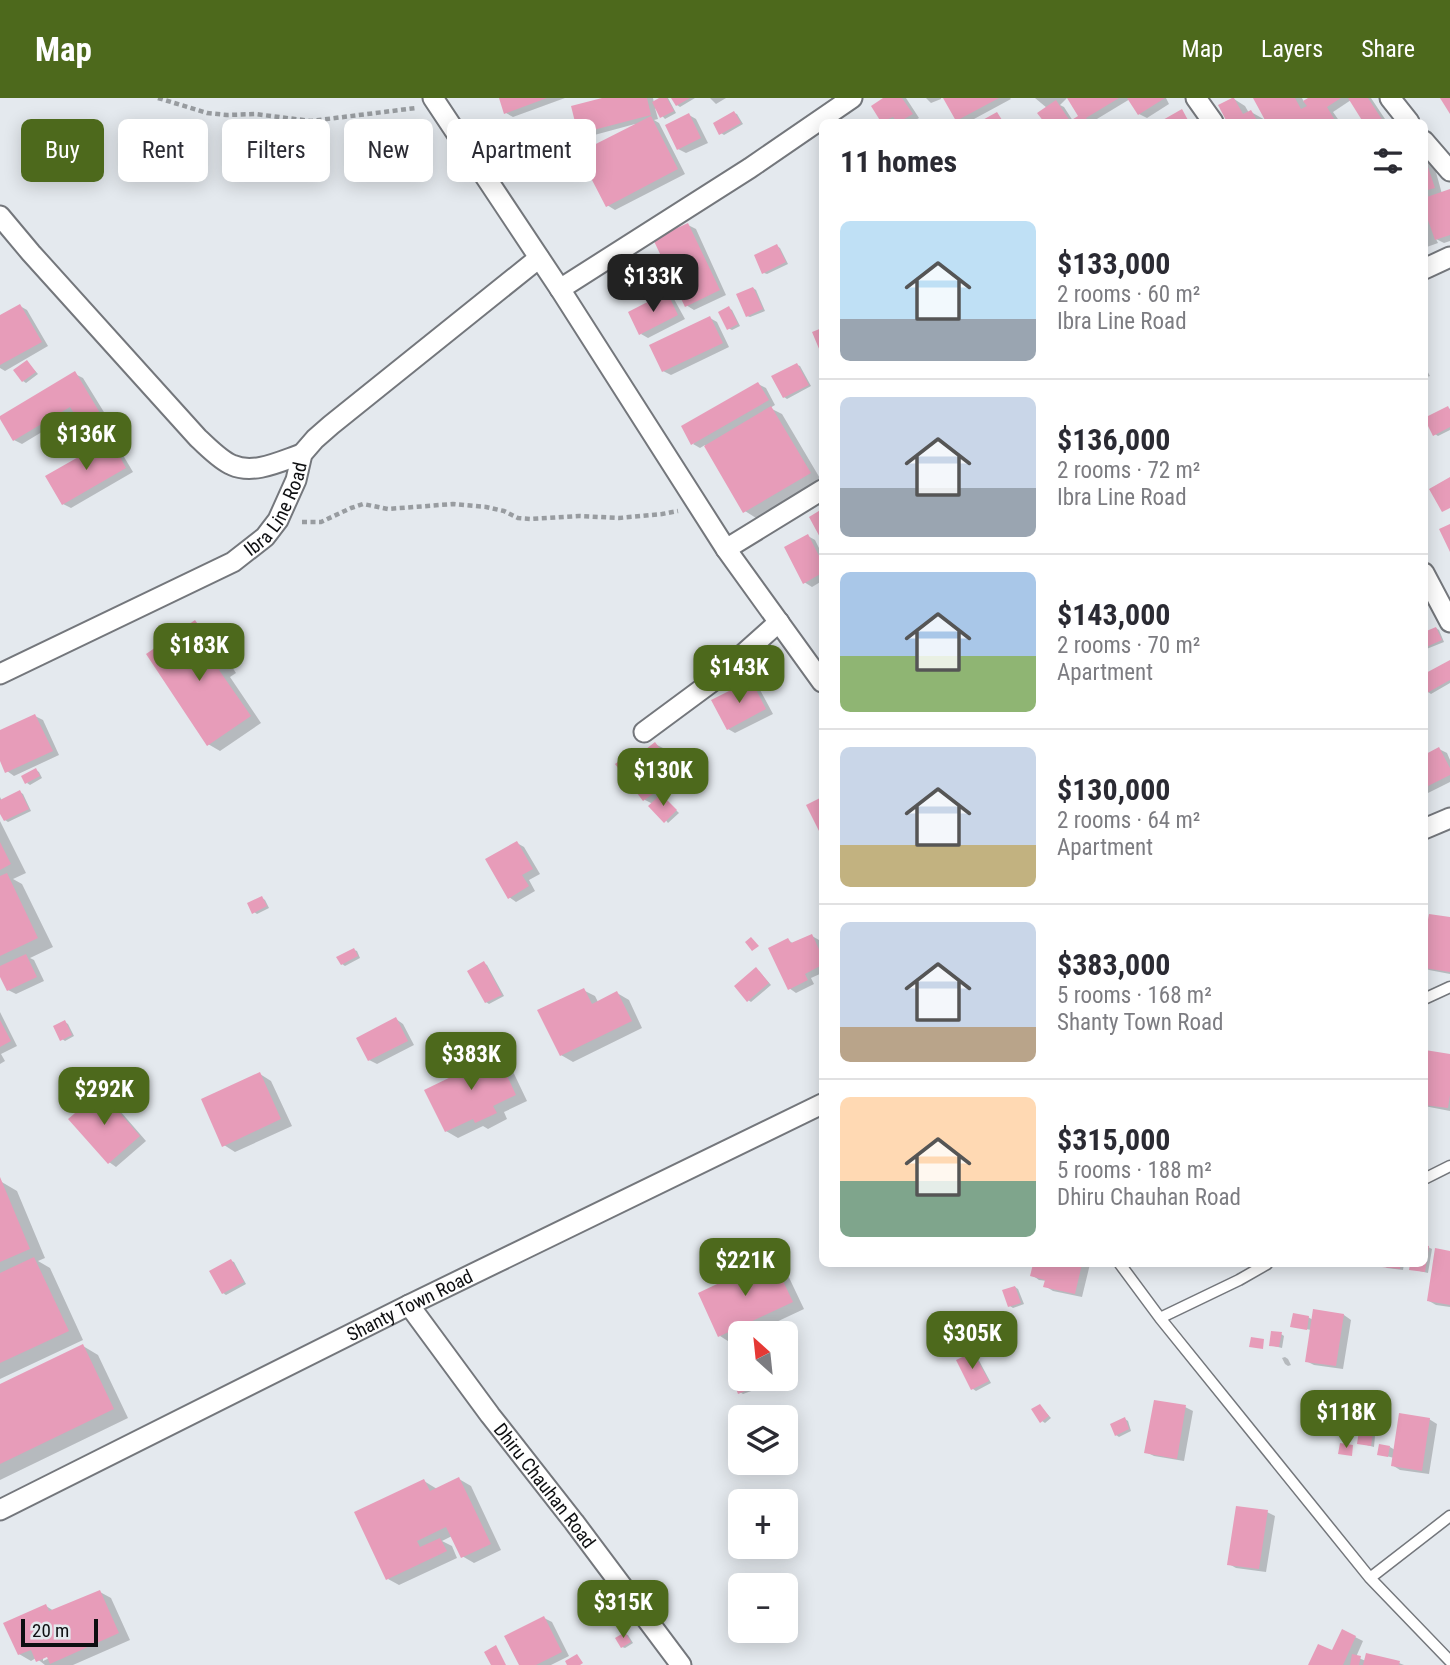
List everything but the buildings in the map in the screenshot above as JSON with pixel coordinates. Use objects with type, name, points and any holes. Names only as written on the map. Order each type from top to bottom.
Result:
[{"type":"street","points":[[821,119],[852,98]]},
{"type":"street","points":[[1196,98],[1211,119]]},
{"type":"street","points":[[1390,98],[1407,119]]},
{"type":"street","points":[[435,102],[561,289],[726,549],[819,678]]},
{"type":"street","points":[[561,289],[819,120]]},
{"type":"street","points":[[1428,146],[1450,171]]},
{"type":"street","points":[[0,216],[198,438],[216,454],[232,465],[247,469],[302,454]]},
{"type":"street","points":[[1428,268],[1450,257]]},
{"type":"street","name":"Ibra Line Road","points":[[0,674],[233,562],[265,537],[278,520],[296,480],[302,454],[315,439],[539,258]]},
{"type":"street","points":[[726,549],[819,492]]},
{"type":"street","points":[[1428,581],[1450,622]]},
{"type":"street","points":[[645,732],[713,681],[779,622]]},
{"type":"street","points":[[1428,828],[1450,818]]},
{"type":"street","name":"Shanty Town Road","points":[[0,1510],[409,1305],[819,1105]]},
{"type":"street","name":"Dhiru Chauhan Road","points":[[409,1305],[679,1661]]},
{"type":"street","points":[[658,1665],[679,1661]]},
{"type":"lane","points":[[1428,997],[1450,987]]},
{"type":"lane","points":[[1428,1177],[1450,1166]]},
{"type":"lane","points":[[1122,1267],[1160,1318],[1370,1578],[1450,1661]]},
{"type":"lane","points":[[1160,1318],[1261,1267]]},
{"type":"lane","points":[[1370,1578],[1450,1516]]},
{"type":"path","points":[[158,98],[208,113],[255,114],[311,121],[435,102]]},
{"type":"path","points":[[278,520],[321,522],[363,504],[388,509],[453,505],[486,507],[518,518],[531,519],[579,516],[619,518],[662,514],[699,506]]}]
